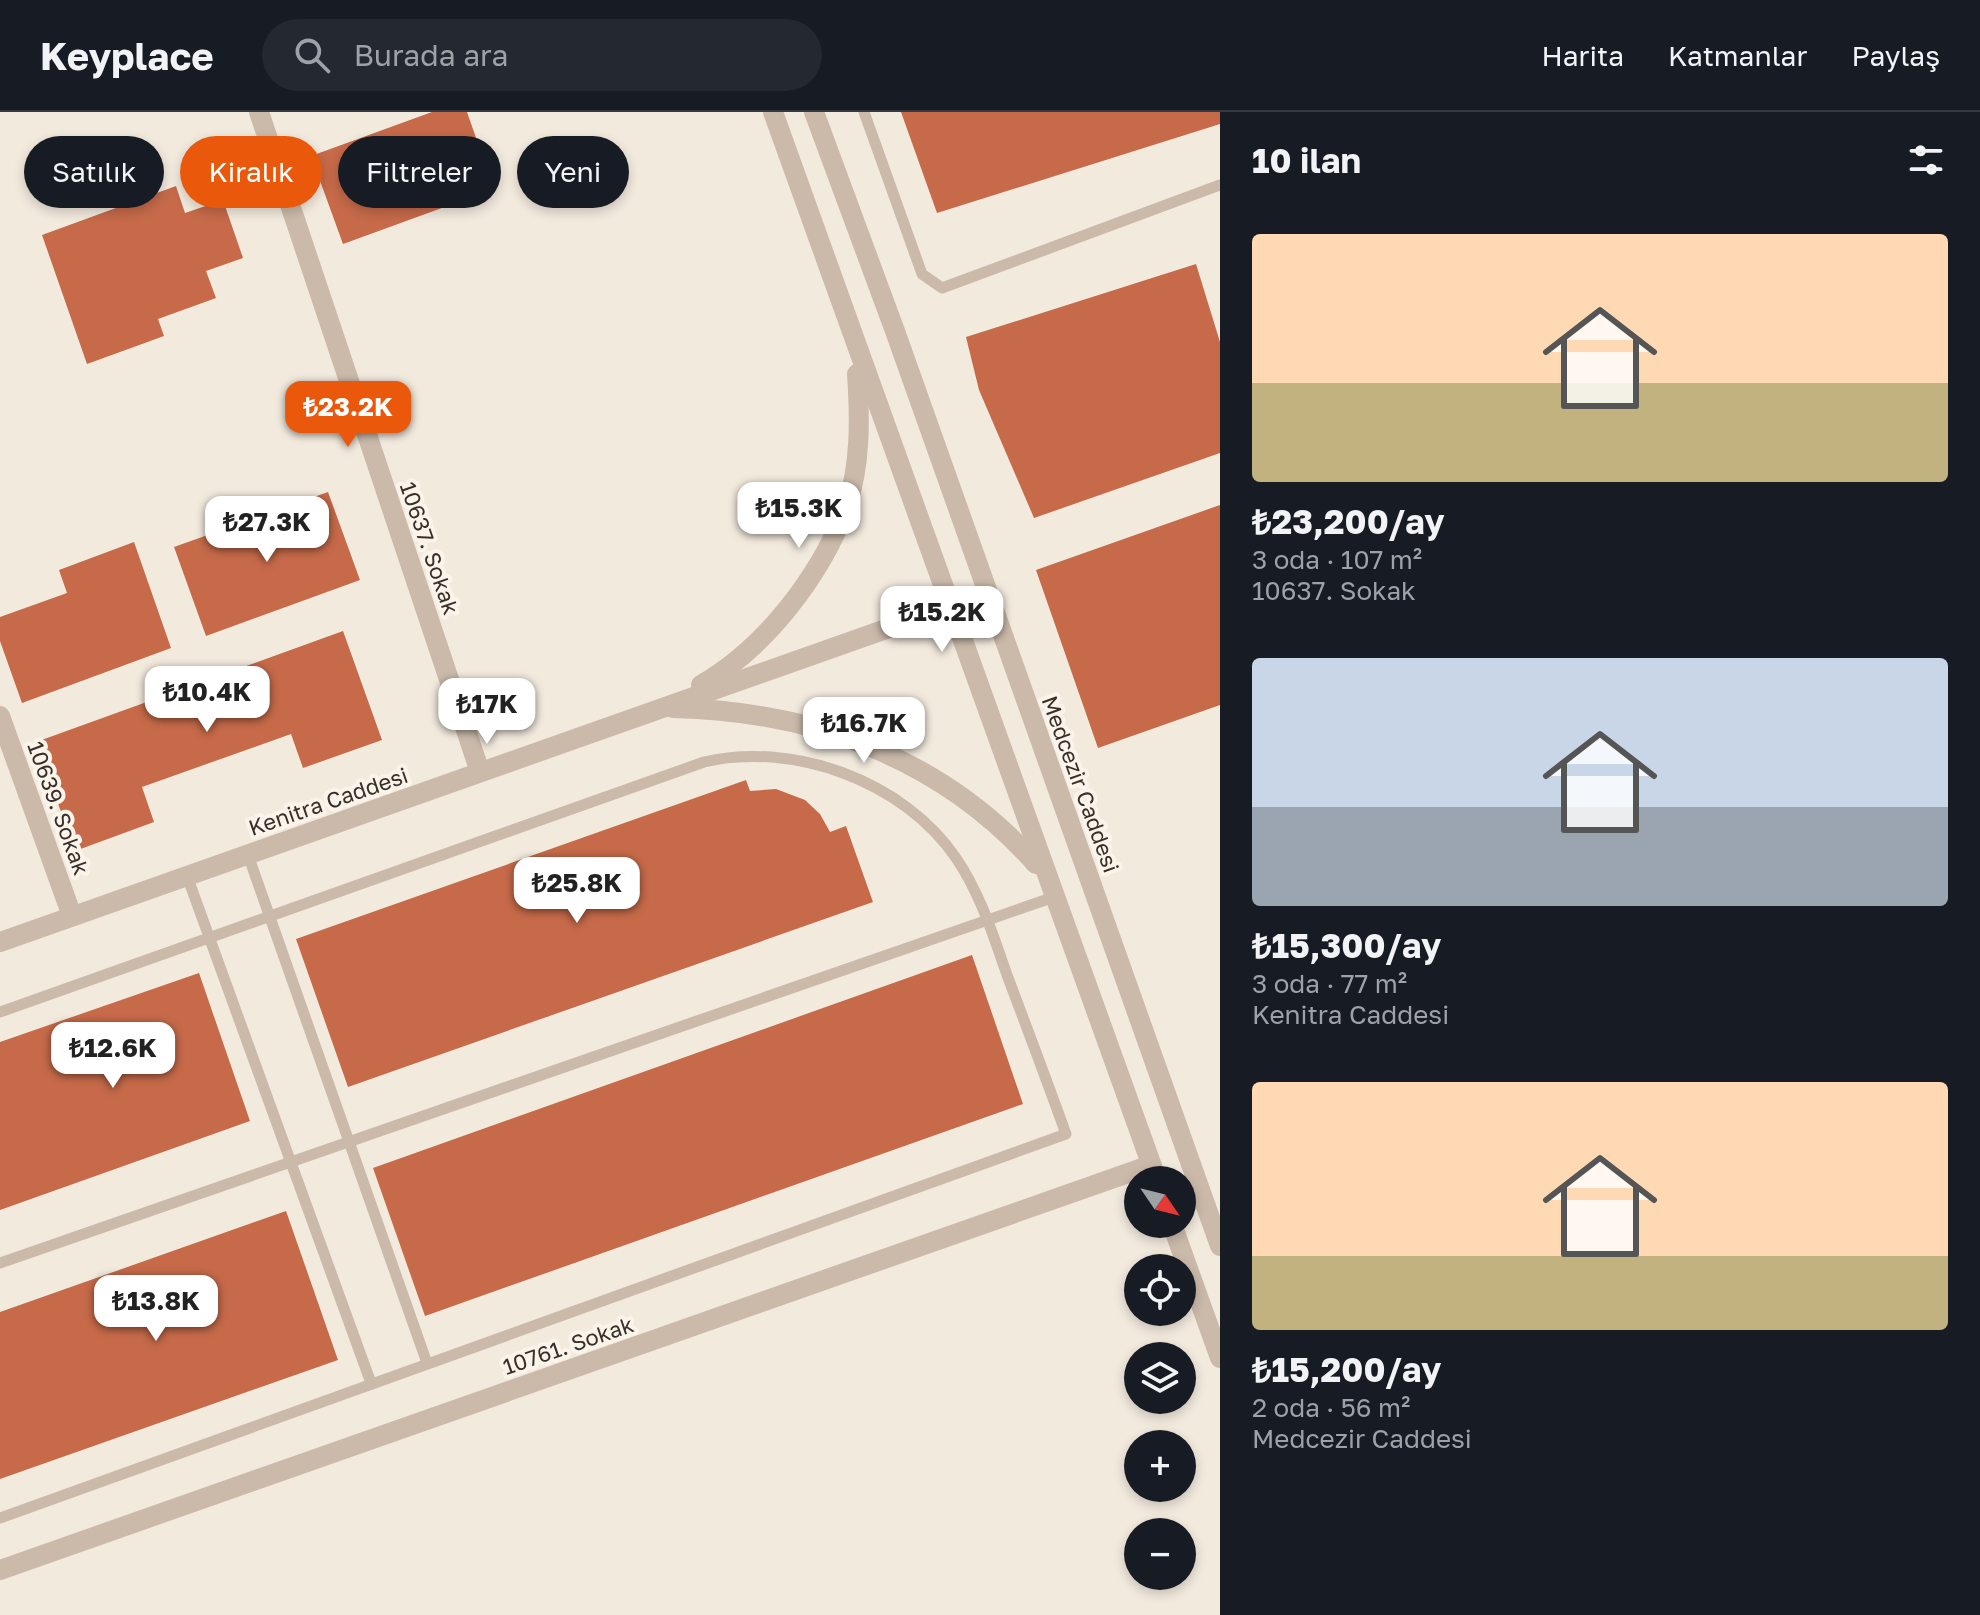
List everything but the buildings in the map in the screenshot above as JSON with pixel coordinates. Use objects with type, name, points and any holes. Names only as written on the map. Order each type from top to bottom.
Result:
[{"type":"street","name":"10637. Sokak","points":[[259,112],[480,772]]},
{"type":"street","points":[[773,112],[1152,1166]]},
{"type":"street","name":"Medcezir Caddesi","points":[[814,112],[1220,1246]]},
{"type":"street","points":[[661,708],[715,677],[752,647],[781,615],[828,545],[846,507],[855,471],[859,401],[856,350]]},
{"type":"street","name":"Kenitra Caddesi","points":[[0,942],[988,593]]},
{"type":"street","points":[[661,708],[750,712],[869,743],[909,762],[972,802],[998,823],[1045,874]]},
{"type":"street","name":"10639. Sokak","points":[[0,716],[72,916]]},
{"type":"street","name":"10761. Sokak","points":[[0,1570],[1124,1182]]},
{"type":"street","points":[[1177,1238],[1220,1358]]},
{"type":"lane","points":[[864,112],[922,274],[942,288],[1220,185]]},
{"type":"lane","points":[[0,1012],[704,762],[735,755],[796,760],[834,770],[904,805],[955,856],[987,920],[1066,1134],[0,1518]]},
{"type":"lane","points":[[248,855],[427,1363]]},
{"type":"lane","points":[[187,876],[371,1383]]},
{"type":"lane","points":[[0,1263],[1054,897]]}]
